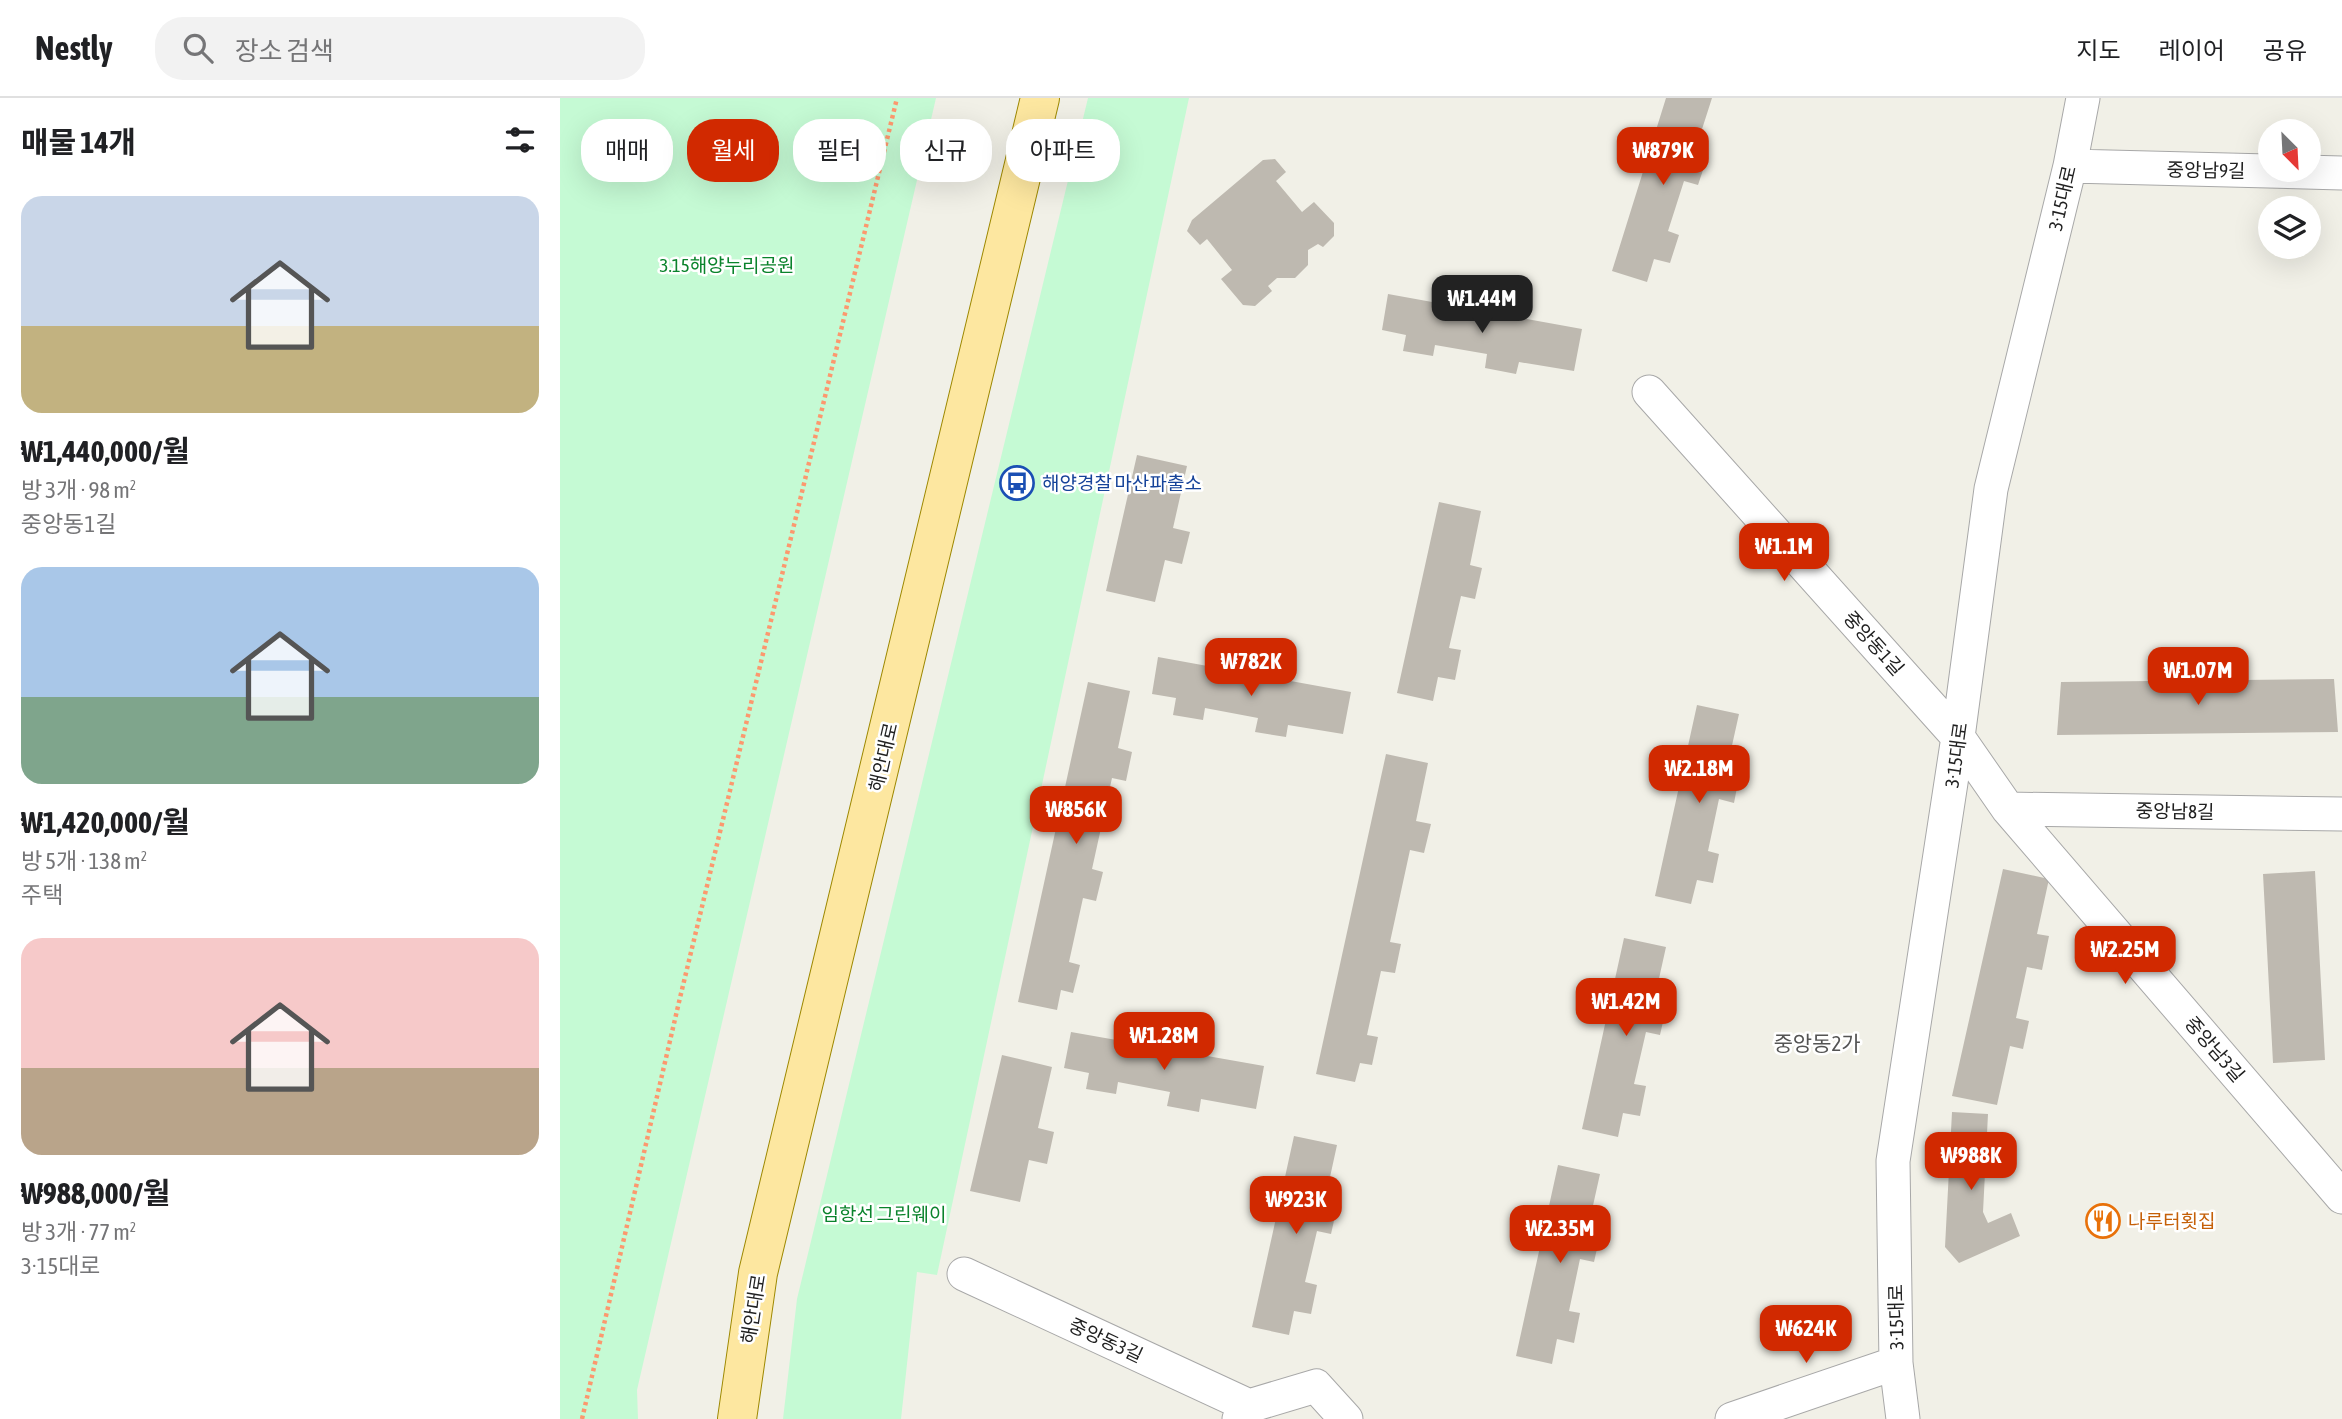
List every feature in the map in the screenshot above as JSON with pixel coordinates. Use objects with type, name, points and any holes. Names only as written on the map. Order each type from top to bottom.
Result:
[{"type":"main road","name":"해안대로","points":[[737,1419],[758,1273],[1040,98]]},
{"type":"street","name":"3·15대로","points":[[1903,1419],[1896,1363],[1894,1161],[1958,737],[1991,489],[2070,166],[2083,98]]},
{"type":"street","name":"중앙남9길","points":[[2070,166],[2342,173]]},
{"type":"street","name":"중앙동1길","points":[[1649,392],[1958,737]]},
{"type":"street","name":"중앙남3길","points":[[1958,737],[2008,809],[2342,1197]]},
{"type":"street","name":"중앙남8길","points":[[2008,809],[2342,814]]},
{"type":"street","name":"중앙동3길","points":[[964,1275],[1244,1413],[1316,1387],[1346,1419]]},
{"type":"street","points":[[1732,1419],[1896,1363]]},
{"type":"path","points":[[582,1419],[679,1002],[897,98]]},
{"type":"green space","name":"3.15해양누리공원","points":[[560,98],[936,98],[931,119],[900,119],[900,182],[917,182],[637,1390],[638,1419],[560,1419]]},
{"type":"green space","name":"임항선 그린웨이","points":[[1088,98],[1189,98],[937,1275],[917,1272],[901,1419],[783,1419],[797,1299],[1068,182],[1120,182],[1120,119],[1083,119]]},
{"type":"building","points":[[1666,98],[1712,98],[1695,151],[1708,155],[1698,185],[1684,181],[1668,231],[1679,235],[1670,263],[1654,259],[1647,282],[1612,271]]},
{"type":"building","points":[[1275,159],[1286,172],[1276,181],[1302,212],[1314,202],[1334,223],[1334,236],[1323,247],[1318,244],[1308,250],[1308,265],[1295,278],[1277,278],[1268,286],[1272,291],[1255,306],[1243,305],[1221,279],[1232,270],[1207,239],[1200,245],[1187,231],[1192,220],[1263,160]]},
{"type":"building","points":[[1388,294],[1582,329],[1574,371],[1519,362],[1516,374],[1485,368],[1487,354],[1435,345],[1433,356],[1403,351],[1406,335],[1382,330]]},
{"type":"building","points":[[1137,455],[1187,466],[1173,528],[1190,532],[1182,564],[1165,560],[1155,602],[1106,591]]},
{"type":"building","points":[[1439,502],[1481,511],[1470,565],[1482,568],[1475,599],[1461,596],[1449,648],[1461,650],[1455,680],[1438,677],[1433,701],[1397,693]]},
{"type":"building","points":[[1158,657],[1351,692],[1343,734],[1288,725],[1286,737],[1255,732],[1258,718],[1205,708],[1203,720],[1173,715],[1176,698],[1152,694]]},
{"type":"building","points":[[2334,679],[2338,732],[2057,735],[2061,682]]},
{"type":"building","points":[[1088,682],[1130,691],[1118,748],[1132,752],[1126,781],[1112,778],[1092,869],[1103,872],[1096,901],[1083,898],[1069,962],[1080,965],[1073,993],[1061,990],[1057,1010],[1018,1002]]},
{"type":"building","points":[[1697,705],[1739,714],[1727,768],[1740,772],[1734,803],[1719,799],[1708,851],[1719,854],[1713,883],[1697,880],[1691,904],[1655,896]]},
{"type":"building","points":[[1386,754],[1428,763],[1416,821],[1431,824],[1424,853],[1410,850],[1390,942],[1401,944],[1395,973],[1381,971],[1367,1035],[1378,1037],[1372,1065],[1360,1063],[1355,1082],[1316,1074]]},
{"type":"building","points":[[2003,869],[2049,879],[2037,934],[2049,936],[2042,970],[2027,967],[2016,1018],[2029,1021],[2023,1049],[2010,1046],[1997,1105],[1952,1096]]},
{"type":"building","points":[[2315,871],[2325,1060],[2273,1063],[2263,874]]},
{"type":"building","points":[[1624,938],[1666,947],[1654,1001],[1667,1004],[1660,1035],[1646,1032],[1634,1084],[1646,1086],[1640,1116],[1623,1113],[1618,1137],[1582,1129]]},
{"type":"building","points":[[1071,1032],[1264,1066],[1256,1109],[1201,1099],[1199,1112],[1167,1106],[1170,1092],[1118,1082],[1116,1094],[1086,1089],[1089,1073],[1064,1068]]},
{"type":"building","points":[[1002,1055],[1052,1067],[1038,1128],[1054,1132],[1047,1164],[1029,1160],[1020,1202],[970,1191]]},
{"type":"building","points":[[1952,1112],[1988,1114],[1983,1212],[1988,1223],[2011,1213],[2020,1236],[1959,1263],[1945,1247]]},
{"type":"building","points":[[1294,1136],[1337,1145],[1325,1200],[1338,1203],[1331,1234],[1317,1231],[1305,1282],[1317,1285],[1311,1314],[1294,1311],[1289,1335],[1252,1327]]},
{"type":"building","points":[[1558,1165],[1600,1174],[1588,1228],[1601,1231],[1594,1262],[1580,1259],[1569,1311],[1580,1313],[1574,1343],[1557,1339],[1552,1364],[1516,1356]]},
{"type":"place","name":"해양경찰 마산파출소","points":[[1017,483]]},
{"type":"place","name":"나루터횟집","points":[[2103,1221]]},
{"type":"district","name":"중앙동2가","points":[[1817,1043]]}]
